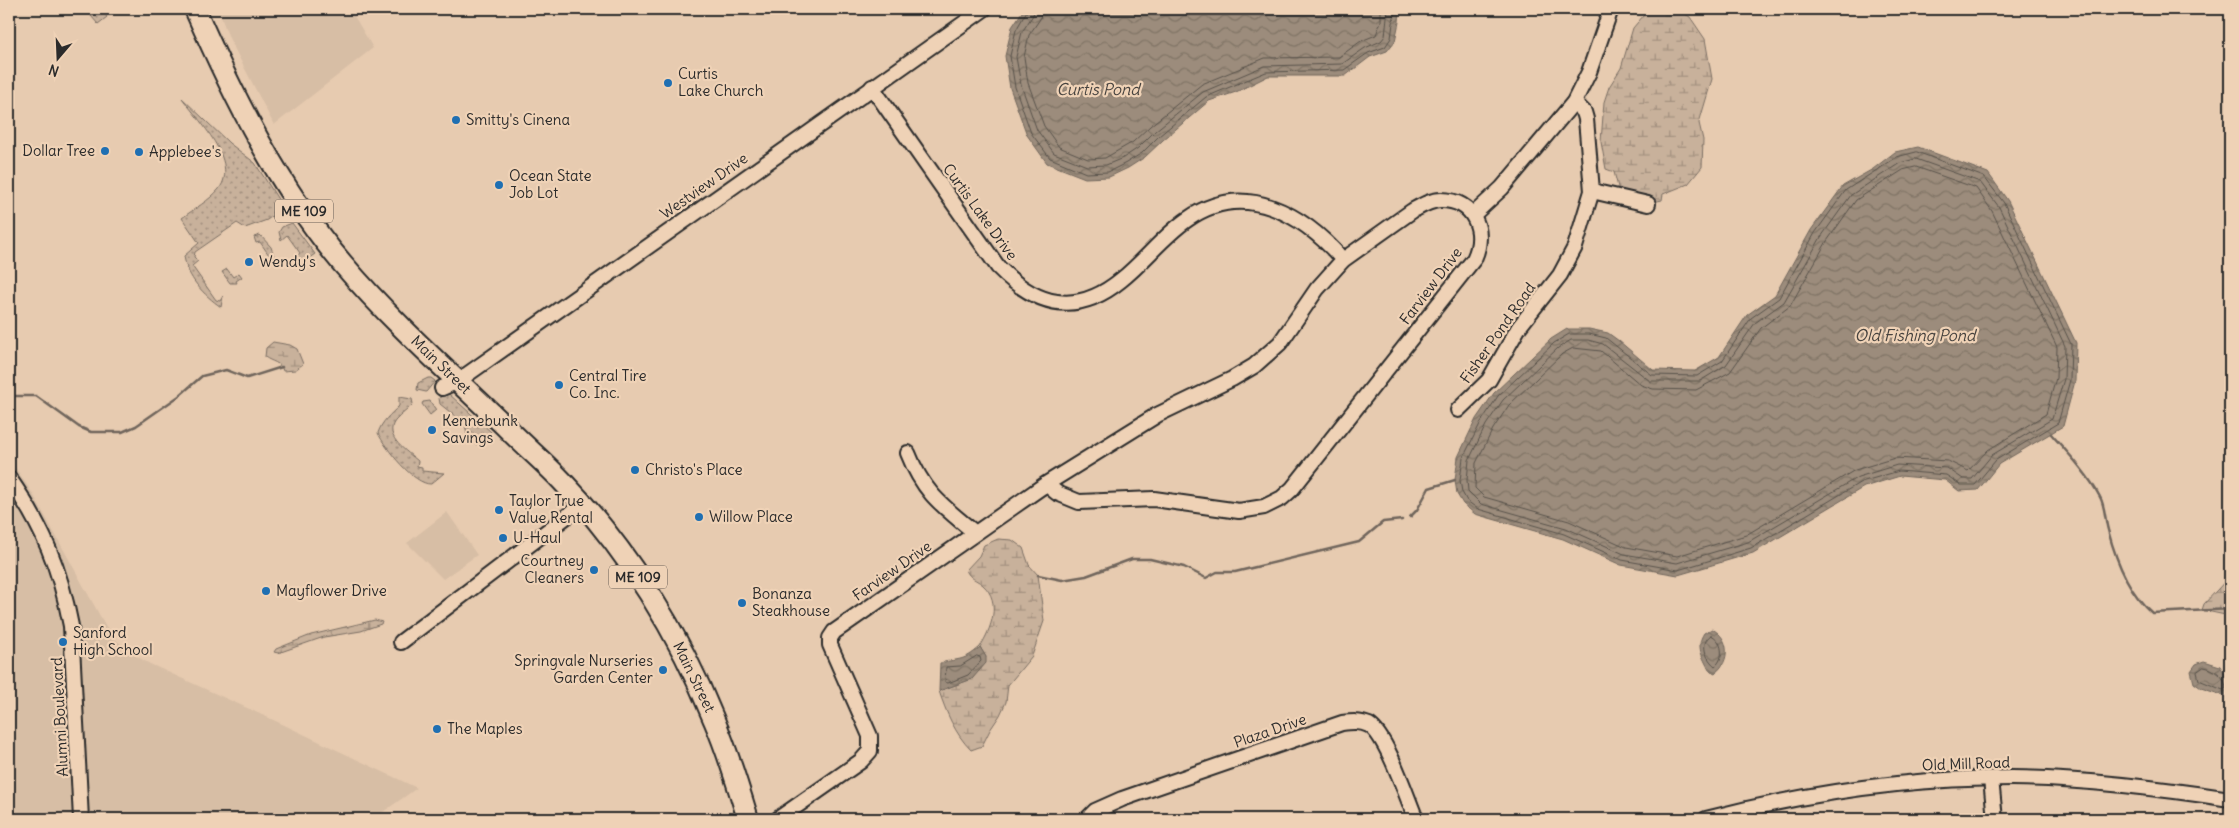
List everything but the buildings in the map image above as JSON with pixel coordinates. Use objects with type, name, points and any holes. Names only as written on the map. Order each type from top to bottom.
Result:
[{"type":"highway","name":"Main Street","points":[[195,9],[243,111],[270,159],[311,221],[342,262],[450,384],[542,461],[583,504],[642,584],[682,652],[714,717],[748,819]]},
{"type":"street","name":"Westview Drive","points":[[450,384],[984,9]]},
{"type":"street","points":[[1474,214],[1502,188],[1574,102],[1589,72],[1611,9]]},
{"type":"street","name":"Curtis Lake Drive","points":[[872,87],[998,267],[1018,286],[1042,300],[1074,301],[1101,294],[1122,280],[1166,237],[1190,218],[1216,206],[1236,202],[1262,204],[1288,213],[1317,233],[1344,260]]},
{"type":"street","name":"Fisher Pond Road","points":[[1458,410],[1489,380],[1519,327],[1560,275],[1581,233],[1592,191],[1586,120],[1584,112],[1574,102]]},
{"type":"street","points":[[1592,191],[1648,204]]},
{"type":"street","name":"Farview Drive","points":[[778,819],[861,761],[870,751],[870,736],[830,645],[832,635],[1046,484],[1157,415],[1232,379],[1254,366],[1280,343],[1317,289],[1344,260],[1412,211],[1432,201],[1440,200],[1454,202],[1474,214],[1480,232],[1474,259],[1292,489],[1280,499],[1264,507],[1239,511],[1154,498],[1080,502],[1057,493],[1046,484]]},
{"type":"street","points":[[908,453],[917,475],[929,492],[975,533]]},
{"type":"street","name":"Alumni Boulevard","points":[[9,478],[26,503],[46,539],[61,580],[69,613],[81,819]]},
{"type":"street","points":[[401,642],[583,504]]},
{"type":"street","name":"Plaza Drive","points":[[1087,819],[1095,811],[1122,799],[1342,723],[1354,722],[1369,726],[1383,740],[1416,819]]},
{"type":"street","points":[[1991,779],[1995,819]]},
{"type":"street","name":"Old Mill Road","points":[[1706,819],[1770,804],[1865,788],[1917,782],[1991,779],[2100,783],[2230,799]]},
{"type":"shaded area","points":[[218,9],[350,9],[373,48],[274,125],[229,38]]},
{"type":"shaded area","name":"Sanford High School","points":[[9,458],[33,494],[105,625],[114,638],[131,653],[150,664],[417,788],[373,819],[9,819]]},
{"type":"shaded area","points":[[447,512],[477,555],[443,579],[407,543]]},
{"type":"green space","points":[[96,9],[101,9],[107,17],[98,24],[91,16]]},
{"type":"green space","points":[[1649,9],[1677,9],[1690,17],[1705,39],[1712,79],[1699,123],[1703,140],[1702,167],[1688,184],[1663,194],[1662,200],[1653,202],[1619,191],[1614,172],[1606,169],[1601,142],[1604,102],[1609,87],[1621,68],[1633,28]]},
{"type":"green space","points":[[182,98],[229,143],[255,163],[281,204],[279,211],[267,220],[245,228],[237,223],[195,252],[194,257],[198,261],[192,266],[216,300],[220,301],[223,296],[221,307],[197,285],[189,272],[184,256],[199,243],[182,218],[207,201],[219,189],[224,178],[224,166],[221,154],[206,129]]},
{"type":"green space","points":[[292,223],[315,254],[299,265],[299,261],[294,260],[300,253],[287,235],[281,240],[279,232],[282,227]]},
{"type":"green space","points":[[260,235],[271,247],[274,256],[269,255],[260,242],[256,243],[254,237]]},
{"type":"green space","points":[[227,269],[233,277],[239,273],[242,277],[236,281],[237,283],[230,283],[222,272]]},
{"type":"green space","points":[[273,342],[290,345],[297,349],[303,364],[295,370],[283,371],[278,364],[265,357],[266,348]]},
{"type":"green space","points":[[428,378],[435,381],[426,392],[417,390],[418,383]]},
{"type":"green space","points":[[449,394],[491,432],[476,445],[467,435],[465,424],[440,404],[439,398]]},
{"type":"green space","points":[[399,397],[412,399],[413,404],[395,421],[392,433],[398,444],[418,461],[417,466],[422,467],[422,471],[444,473],[431,484],[424,483],[409,472],[393,456],[378,433],[389,415],[399,406]]},
{"type":"green space","points":[[430,401],[436,410],[430,415],[422,404],[423,402]]},
{"type":"green space","points":[[998,539],[1012,540],[1023,548],[1029,565],[1038,575],[1044,621],[1032,656],[1008,685],[1006,702],[1000,715],[982,746],[971,750],[960,737],[939,691],[972,679],[986,657],[980,647],[988,632],[993,616],[992,599],[983,585],[971,577],[966,570],[979,556],[984,545]]},
{"type":"green space","points":[[2230,576],[2230,616],[2202,610],[2204,604]]},
{"type":"green space","points":[[375,620],[382,622],[361,631],[324,637],[278,653],[274,652],[276,649],[311,635]]},
{"type":"water","name":"Curtis Pond","points":[[1024,9],[1400,9],[1395,41],[1387,51],[1370,57],[1345,76],[1268,76],[1236,92],[1209,101],[1145,157],[1128,168],[1109,177],[1085,178],[1047,163],[1027,135],[1010,88],[1005,56],[1012,27]]},
{"type":"water","name":"Old Fishing Pond","points":[[1918,147],[1988,173],[2008,201],[2076,343],[2075,381],[2063,426],[1999,464],[1978,490],[1959,491],[1945,480],[1900,476],[1864,487],[1753,553],[1678,575],[1621,565],[1563,539],[1475,514],[1463,504],[1457,494],[1455,480],[1458,457],[1476,419],[1494,393],[1551,339],[1567,329],[1589,329],[1608,333],[1653,370],[1695,371],[1719,357],[1747,315],[1775,295],[1811,230],[1843,186],[1873,169],[1895,152]]},
{"type":"water","points":[[1712,629],[1722,638],[1726,650],[1724,662],[1715,673],[1709,670],[1700,647],[1701,638],[1704,633]]},
{"type":"water","points":[[980,647],[986,657],[986,663],[972,679],[939,691],[940,663],[965,657]]},
{"type":"water","points":[[2204,661],[2220,666],[2227,677],[2229,692],[2225,696],[2201,688],[2194,683],[2191,671],[2196,664]]},
{"type":"waterway","points":[[9,396],[36,396],[79,427],[91,432],[122,432],[136,426],[179,396],[202,376],[226,370],[247,378],[282,367]]},
{"type":"waterway","points":[[2051,434],[2071,456],[2095,488],[2103,505],[2111,542],[2124,575],[2136,596],[2152,613],[2230,609]]},
{"type":"waterway","points":[[1410,517],[1417,510],[1429,488],[1455,480]]},
{"type":"waterway","points":[[1038,575],[1062,580],[1086,576],[1132,559],[1150,559],[1184,567],[1206,578],[1217,572],[1235,572],[1359,542],[1383,522],[1402,520]]},
{"type":"place","name":"Curtis Lake Church","points":[[668,83]]},
{"type":"place","name":"Smitty's Cinena","points":[[456,120]]},
{"type":"place","name":"Dollar Tree","points":[[105,151]]},
{"type":"place","name":"Applebee's","points":[[139,152]]},
{"type":"place","name":"Ocean State Job Lot","points":[[499,185]]},
{"type":"place","name":"Wendy's","points":[[249,262]]},
{"type":"place","name":"Central Tire Co. Inc.","points":[[559,385]]},
{"type":"place","name":"Kennebunk Savings","points":[[432,430]]},
{"type":"place","name":"Christo's Place","points":[[635,470]]},
{"type":"place","name":"Taylor True Value Rental","points":[[499,510]]},
{"type":"place","name":"Willow Place","points":[[699,517]]},
{"type":"place","name":"U-Haul","points":[[503,538]]},
{"type":"place","name":"Courtney Cleaners","points":[[594,570]]},
{"type":"place","name":"Mayflower Drive","points":[[266,591]]},
{"type":"place","name":"Bonanza Steakhouse","points":[[742,603]]},
{"type":"place","name":"Sanford High School","points":[[63,642]]},
{"type":"place","name":"Springvale Nurseries Garden Center","points":[[663,670]]},
{"type":"place","name":"The Maples","points":[[437,729]]}]
